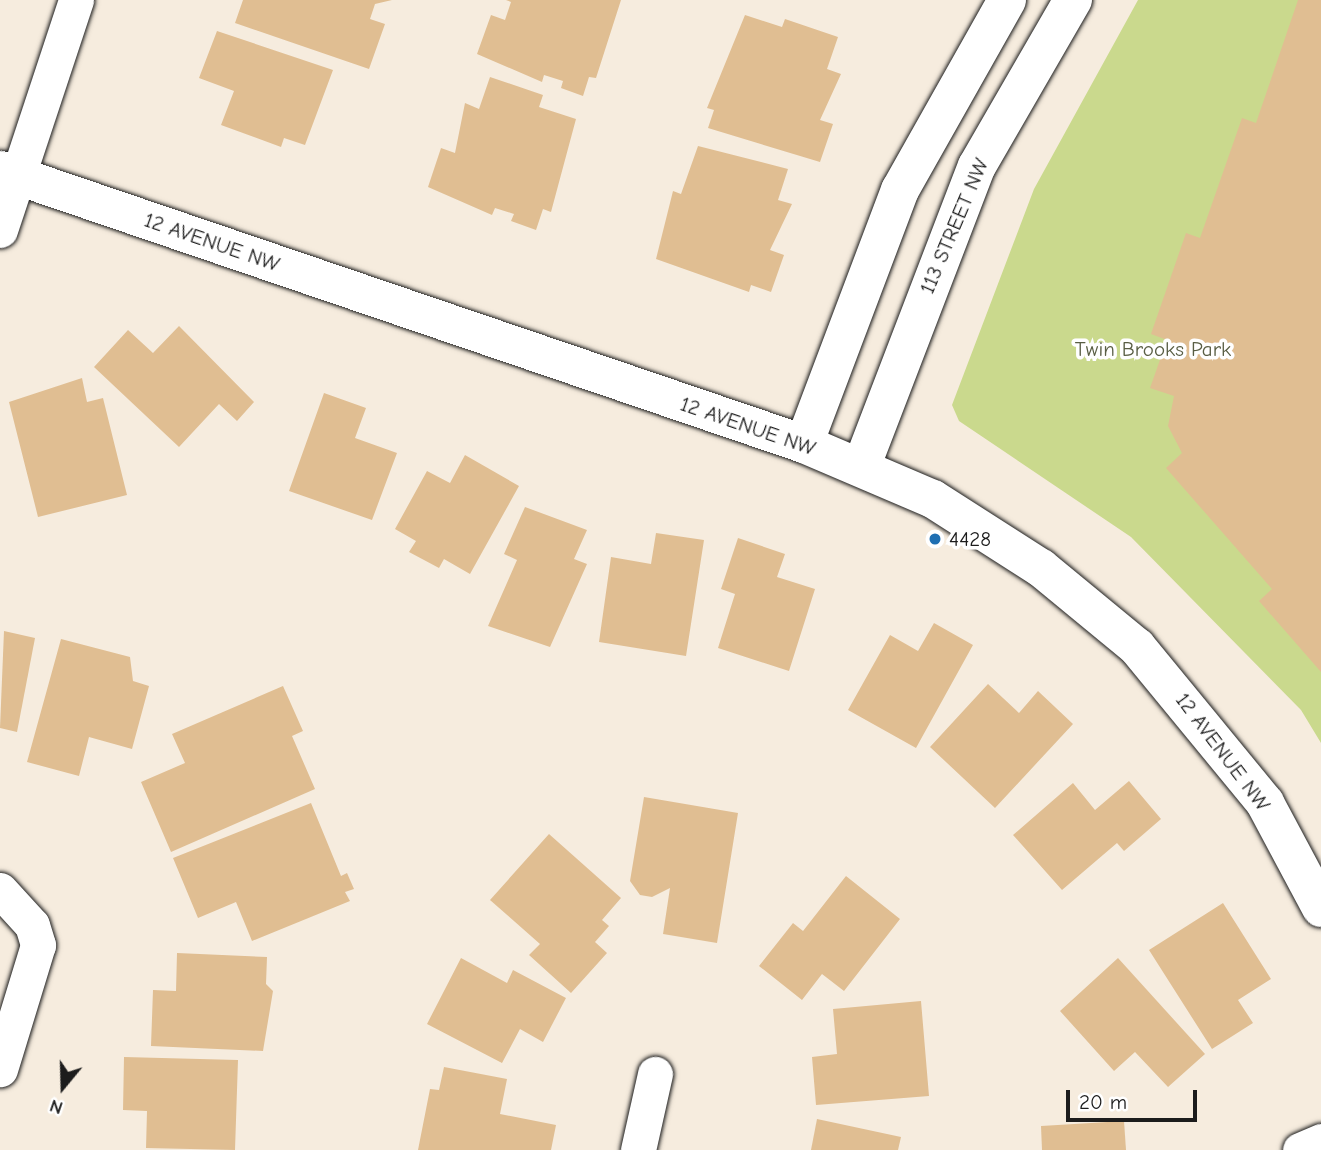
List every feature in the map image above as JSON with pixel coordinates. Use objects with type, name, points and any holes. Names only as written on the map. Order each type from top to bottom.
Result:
[{"type":"street","points":[[0,230],[8,173],[76,0]]},
{"type":"street","points":[[804,444],[900,190],[1007,0]]},
{"type":"street","name":"113 STREET NW","points":[[862,466],[977,166],[1073,0]]},
{"type":"street","name":"12 AVENUE NW","points":[[8,173],[804,444],[862,466],[979,526],[1137,647],[1265,803],[1321,908]]},
{"type":"street","points":[[0,890],[32,925],[38,944],[25,1002],[0,1069]]},
{"type":"street","points":[[638,1150],[654,1074]]},
{"type":"street","points":[[1300,1150],[1321,1141]]},
{"type":"green space","name":"Twin Brooks Park","points":[[1138,0],[1321,0],[1321,743],[1301,710],[1131,537],[959,421],[952,405],[1034,189]]},
{"type":"building","points":[[243,0],[392,0],[375,4],[370,19],[385,24],[369,69],[235,23]]},
{"type":"building","points":[[506,0],[621,0],[596,78],[589,77],[583,96],[561,88],[563,81],[544,75],[542,82],[477,54],[491,15],[505,20],[511,2]]},
{"type":"building","points":[[1298,0],[1321,0],[1321,672],[1259,601],[1272,589],[1166,468],[1182,453],[1168,426],[1174,396],[1150,388],[1167,340],[1151,334],[1186,233],[1200,238],[1242,118],[1256,123]]},
{"type":"building","points":[[745,15],[782,27],[785,19],[838,37],[827,69],[841,74],[820,120],[833,124],[820,162],[708,128],[714,110],[707,108]]},
{"type":"building","points":[[217,31],[333,70],[305,145],[284,138],[281,147],[221,125],[234,91],[199,78]]},
{"type":"building","points":[[490,77],[543,95],[539,107],[576,119],[551,212],[543,209],[536,230],[511,221],[514,214],[495,208],[492,215],[428,187],[441,148],[455,153],[465,103],[479,109]]},
{"type":"building","points":[[698,146],[788,169],[778,200],[792,204],[770,250],[784,255],[771,292],[751,285],[749,292],[656,259],[673,191],[681,194]]},
{"type":"building","points":[[179,326],[254,402],[237,421],[219,404],[179,447],[94,367],[128,330],[153,353]]},
{"type":"building","points":[[82,378],[87,402],[103,398],[127,495],[38,517],[9,402]]},
{"type":"building","points":[[324,393],[366,408],[355,438],[397,453],[372,520],[289,491]]},
{"type":"building","points":[[465,455],[519,486],[470,574],[444,559],[439,568],[409,552],[416,541],[395,529],[427,471],[450,483]]},
{"type":"building","points":[[525,507],[587,530],[574,559],[587,564],[550,647],[488,626],[517,560],[504,554]]},
{"type":"building","points":[[656,533],[704,540],[686,656],[599,642],[611,557],[651,564]]},
{"type":"building","points":[[738,538],[785,554],[777,577],[815,589],[789,671],[718,648],[735,594],[721,589]]},
{"type":"building","points":[[934,623],[973,645],[916,748],[848,710],[890,635],[918,651]]},
{"type":"building","points":[[4,631],[35,638],[17,732],[0,728]]},
{"type":"building","points":[[61,639],[130,657],[133,681],[149,686],[132,749],[89,737],[79,776],[27,762]]},
{"type":"building","points":[[988,684],[1019,713],[1038,691],[1073,724],[995,808],[930,747]]},
{"type":"building","points":[[283,686],[303,731],[292,736],[315,789],[171,852],[141,782],[185,763],[172,734]]},
{"type":"building","points":[[1129,781],[1161,819],[1124,851],[1117,843],[1062,890],[1013,835],[1073,783],[1095,810]]},
{"type":"building","points":[[644,797],[738,813],[717,943],[663,934],[670,888],[652,897],[640,895],[630,881]]},
{"type":"building","points":[[311,803],[341,876],[347,873],[354,889],[345,892],[350,901],[252,941],[236,902],[198,918],[173,858]]},
{"type":"building","points":[[549,834],[621,898],[602,920],[609,926],[595,942],[607,953],[571,993],[529,955],[540,944],[490,900]]},
{"type":"building","points":[[846,876],[900,919],[844,991],[822,974],[802,1000],[759,966],[793,923],[803,931]]},
{"type":"building","points":[[1223,903],[1271,979],[1238,1000],[1253,1023],[1212,1049],[1149,950]]},
{"type":"building","points":[[177,953],[267,957],[266,984],[273,991],[263,1051],[151,1046],[153,990],[176,991]]},
{"type":"building","points":[[461,958],[507,983],[513,970],[566,998],[543,1042],[520,1029],[502,1063],[427,1024]]},
{"type":"building","points":[[1118,958],[1205,1054],[1168,1087],[1135,1052],[1114,1071],[1060,1011]]},
{"type":"building","points":[[921,1001],[929,1096],[816,1105],[812,1057],[837,1054],[833,1009]]},
{"type":"building","points":[[124,1057],[238,1060],[235,1150],[146,1148],[147,1111],[123,1110]]},
{"type":"building","points":[[444,1067],[507,1079],[500,1114],[556,1125],[551,1150],[418,1150],[430,1089],[439,1090]]},
{"type":"building","points":[[817,1119],[901,1137],[898,1150],[811,1150]]},
{"type":"building","points":[[1124,1121],[1126,1150],[1042,1150],[1041,1126]]},
{"type":"place","name":"4428","points":[[935,539]]}]
